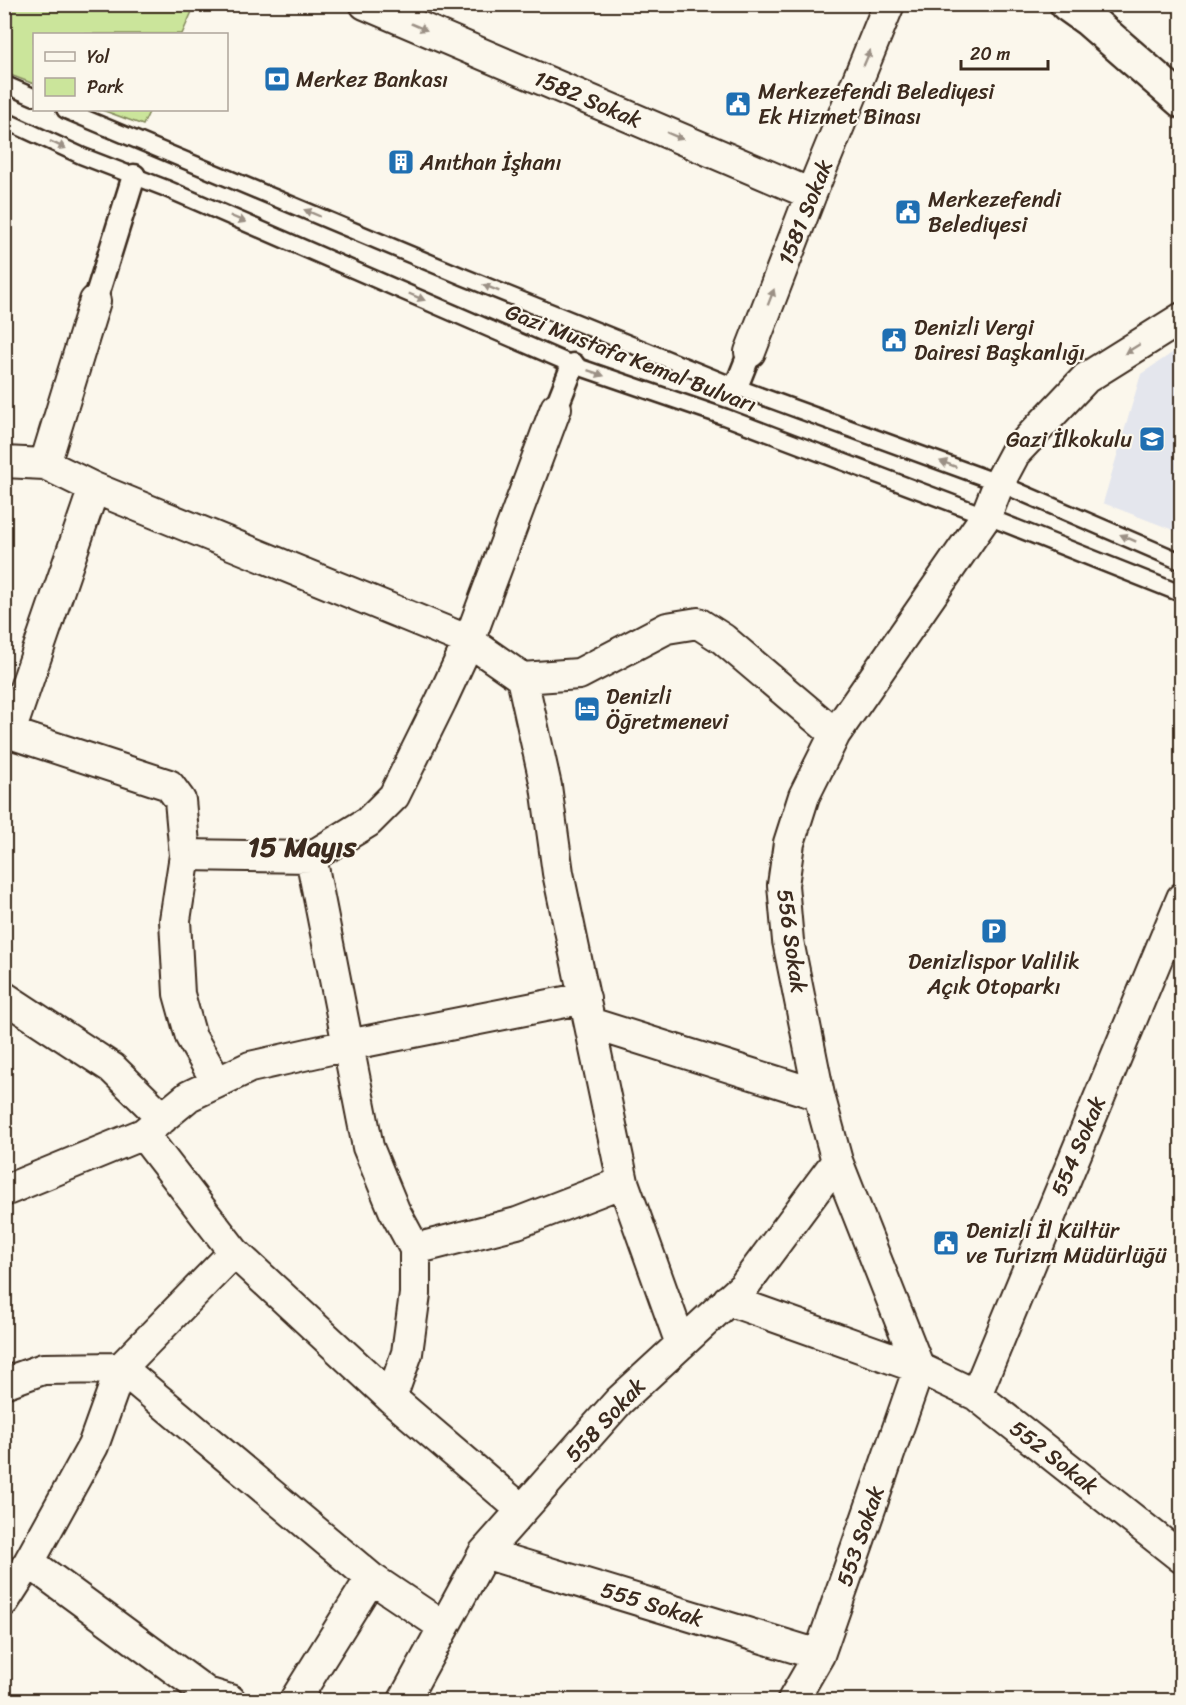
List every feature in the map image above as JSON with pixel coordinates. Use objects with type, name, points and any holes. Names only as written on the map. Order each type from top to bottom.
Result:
[{"type":"street","name":"1582 Sokak","points":[[365,4],[811,194]]},
{"type":"street","name":"1581 Sokak","points":[[736,387],[811,194],[889,4]]},
{"type":"street","points":[[1067,4],[1088,19],[1182,101]]},
{"type":"street","points":[[45,464],[134,176]]},
{"type":"street","name":"556 Sokak","points":[[919,1368],[837,1161],[819,1095],[788,941],[783,885],[789,843],[804,796],[835,734],[986,516],[999,483],[1015,453],[1086,378],[1182,318]]},
{"type":"street","points":[[185,855],[311,857],[368,822],[394,796],[469,641],[573,364]]},
{"type":"street","points":[[4,462],[45,464],[94,488],[469,641],[522,678],[579,674],[667,628],[698,623],[723,639],[835,734]]},
{"type":"street","points":[[94,488],[7,731],[169,785],[180,800],[185,855],[175,920],[178,994],[191,1037],[217,1082]]},
{"type":"street","points":[[522,678],[546,786],[558,873],[623,1182],[681,1344]]},
{"type":"street","points":[[311,857],[369,1147],[394,1210],[415,1249],[416,1294],[407,1353],[391,1398]]},
{"type":"street","name":"554 Sokak","points":[[976,1395],[1182,898]]},
{"type":"street","points":[[4,997],[112,1068],[153,1126],[234,1252],[391,1398],[522,1510]]},
{"type":"street","points":[[4,1191],[153,1126],[189,1096],[250,1067],[348,1045],[588,1011],[819,1095]]},
{"type":"street","name":"558 Sokak","points":[[404,1701],[484,1553],[619,1401],[744,1286],[837,1161]]},
{"type":"street","points":[[415,1249],[517,1223],[623,1182]]},
{"type":"street","points":[[4,1601],[29,1562],[93,1446],[121,1368],[234,1252]]},
{"type":"street","name":"552 Sokak","points":[[728,1300],[919,1368],[976,1395],[1182,1558]]},
{"type":"street","points":[[4,1383],[43,1369],[121,1368],[371,1578],[444,1627]]},
{"type":"street","name":"553 Sokak","points":[[793,1701],[819,1655],[919,1368]]},
{"type":"street","name":"555 Sokak","points":[[484,1553],[819,1655]]},
{"type":"street","points":[[29,1562],[207,1693],[230,1701]]},
{"type":"street","points":[[295,1701],[371,1578]]},
{"type":"lane","points":[[4,84],[33,97]]},
{"type":"lane","name":"Gazi Mustafa Kemal Bulvarı","points":[[67,111],[475,282],[736,387],[999,483],[1182,562]]},
{"type":"lane","name":"Gazi Mustafa Kemal Bulvarı","points":[[4,120],[82,156],[165,188],[573,364],[725,417],[986,516],[1182,594]]},
{"type":"shaded area","name":"Gazi İlkokulu","points":[[1181,347],[1181,533],[1103,503],[1141,374]]},
{"type":"green space","points":[[5,4],[195,5],[182,33],[33,33],[33,84],[5,73]]},
{"type":"green space","points":[[105,111],[150,111],[143,125]]},
{"type":"place","name":"Merkez Bankası","points":[[277,79]]},
{"type":"place","name":"Merkezefendi Belediyesi Ek Hizmet Binası","points":[[738,104]]},
{"type":"place","name":"Anıthan İşhanı","points":[[401,162]]},
{"type":"place","name":"Merkezefendi Belediyesi","points":[[908,212]]},
{"type":"place","name":"Denizli Vergi Dairesi Başkanlığı","points":[[894,340]]},
{"type":"place","name":"Gazi İlkokulu","points":[[1152,439]]},
{"type":"place","name":"Denizli Öğretmenevi","points":[[587,709]]},
{"type":"place","name":"Denizlispor Valilik Açık Otoparkı","points":[[994,931]]},
{"type":"place","name":"Denizli İl Kültür ve Turizm Müdürlüğü","points":[[946,1243]]},
{"type":"district","name":"15 Mayıs","points":[[302,846]]}]
